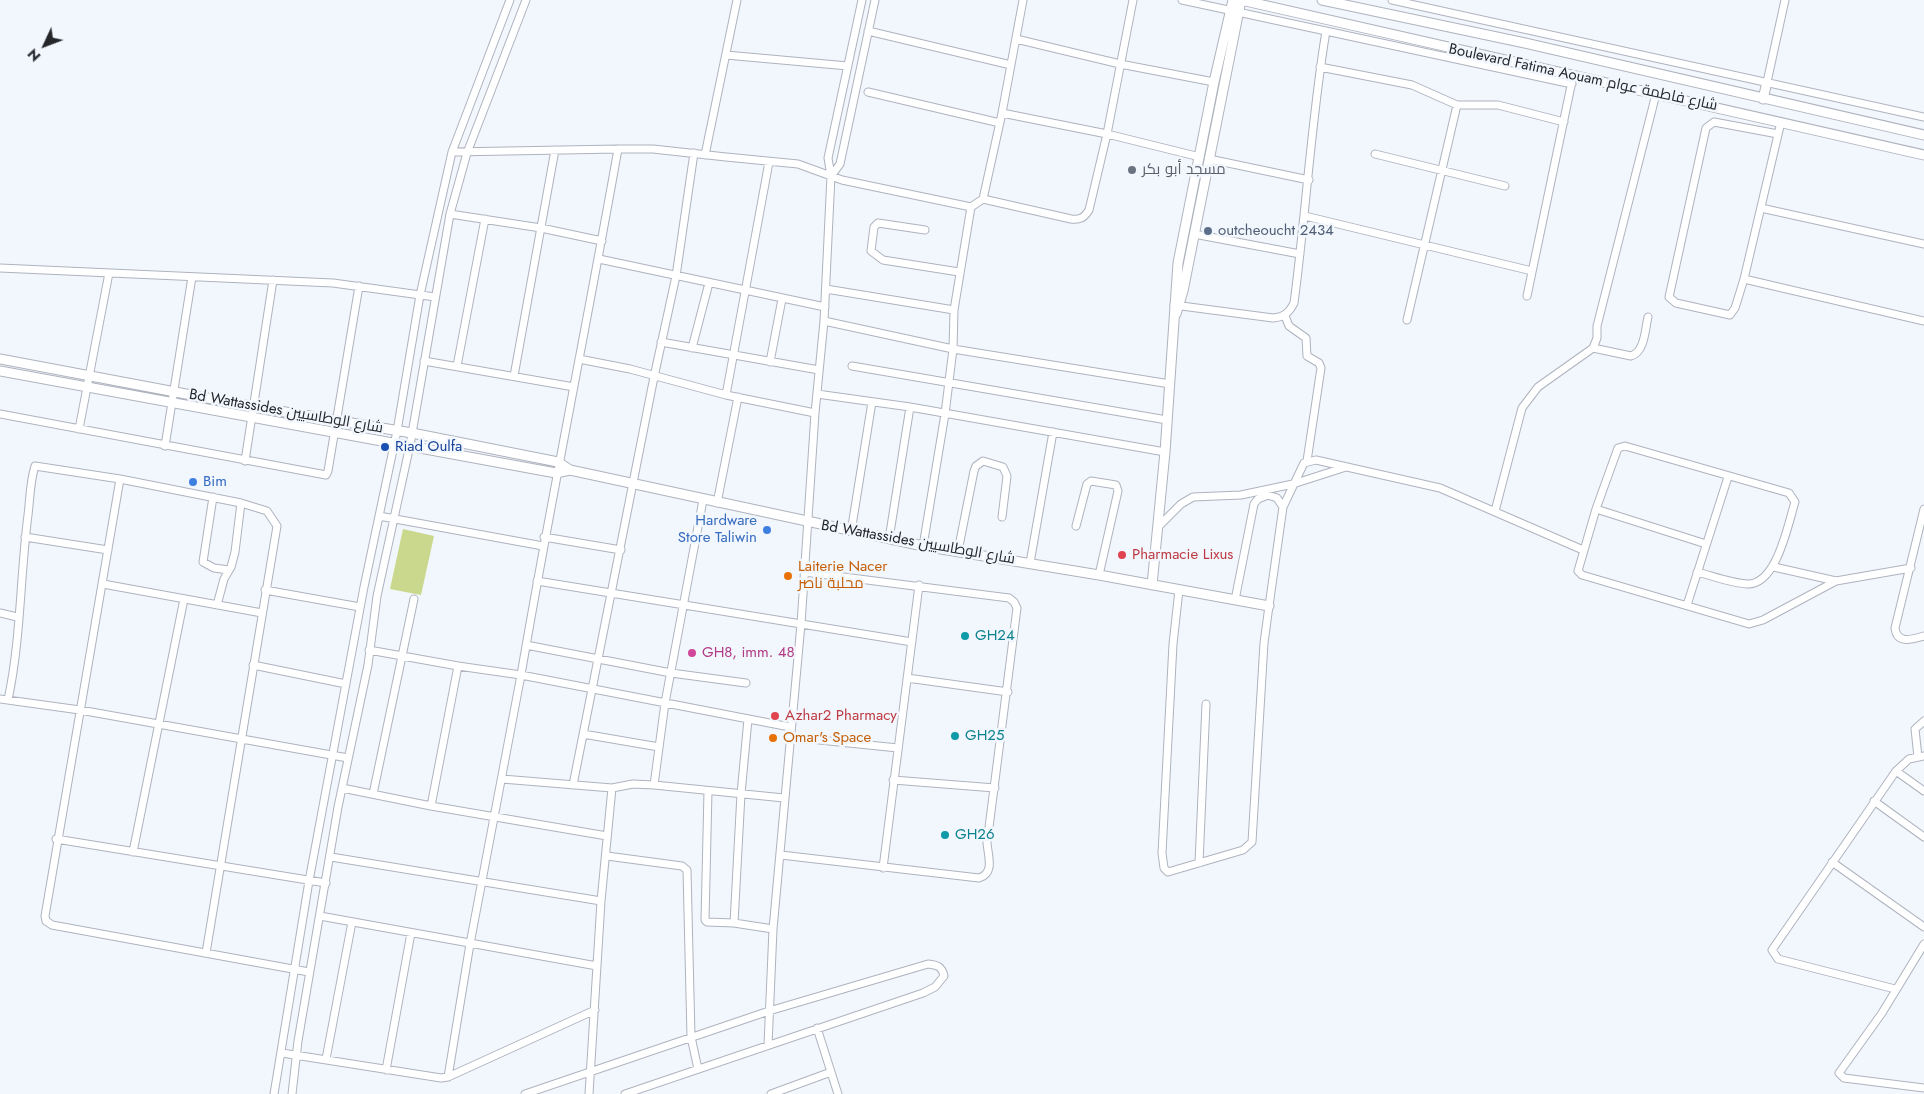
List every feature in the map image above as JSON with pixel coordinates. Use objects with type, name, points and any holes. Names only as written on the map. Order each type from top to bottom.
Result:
[{"type":"street","points":[[292,1094],[309,972],[342,788],[368,665],[377,596],[410,445],[450,214],[467,152],[526,0]]},
{"type":"street","points":[[705,155],[738,0]]},
{"type":"street","points":[[768,1046],[773,929],[781,855],[790,727],[801,624],[815,412],[825,307],[831,176],[828,158],[862,0]]},
{"type":"street","points":[[831,176],[840,164],[875,0]]},
{"type":"street","points":[[923,546],[954,348],[954,310],[959,272],[971,207],[983,199],[1000,124],[1023,0]]},
{"type":"street","points":[[983,199],[1071,219],[1082,218],[1089,210],[1107,134],[1133,0]]},
{"type":"street","points":[[1182,0],[1326,31],[1573,80],[1527,296]]},
{"type":"street","points":[[1177,305],[1178,264],[1204,158],[1234,11],[1233,0]]},
{"type":"street","points":[[1152,585],[1165,452],[1174,319],[1194,234],[1214,82],[1234,11],[1241,0]]},
{"type":"street","name":"Boulevard Fatima Aouam شارع فاطمة عوام","points":[[1241,0],[1573,80],[1656,94],[1924,155]]},
{"type":"street","name":"Boulevard Fatima Aouam شارع فاطمة عوام","points":[[1322,0],[1525,43],[1924,135]]},
{"type":"street","points":[[1392,0],[1924,117]]},
{"type":"street","points":[[1763,99],[1785,0]]},
{"type":"street","points":[[274,1094],[309,881],[360,607],[397,431],[420,295],[452,152],[509,3],[521,12]]},
{"type":"street","points":[[868,31],[1011,65]]},
{"type":"street","points":[[1177,305],[1273,318],[1285,316],[1294,303],[1320,67],[1326,31]]},
{"type":"street","points":[[1016,39],[1120,64],[1214,82]]},
{"type":"street","points":[[726,55],[848,66]]},
{"type":"street","points":[[1320,67],[1412,84],[1457,104],[1498,105],[1564,122]]},
{"type":"street","points":[[868,92],[1000,124]]},
{"type":"street","points":[[1495,511],[1522,408],[1527,399],[1538,387],[1593,348],[1597,338],[1597,326],[1656,94]]},
{"type":"street","points":[[1407,320],[1457,104]]},
{"type":"street","points":[[1002,113],[1107,134],[1204,158],[1309,180]]},
{"type":"street","points":[[1778,134],[1714,122],[1706,128],[1669,297],[1676,304],[1730,315],[1735,308],[1744,279],[1781,122]]},
{"type":"street","points":[[452,152],[618,148],[694,153],[798,164],[831,176],[971,207]]},
{"type":"street","points":[[448,1077],[470,944],[502,779],[542,546],[599,259],[618,148]]},
{"type":"street","points":[[514,376],[555,150]]},
{"type":"street","points":[[573,785],[661,342],[676,276],[694,153]]},
{"type":"street","points":[[1375,154],[1505,186]]},
{"type":"street","points":[[726,395],[769,162]]},
{"type":"street","points":[[1761,208],[1924,244]]},
{"type":"street","points":[[450,214],[541,228],[602,241]]},
{"type":"street","points":[[1305,216],[1532,271]]},
{"type":"street","points":[[457,366],[485,219]]},
{"type":"street","points":[[925,230],[878,223],[874,227],[871,251],[883,260],[959,272]]},
{"type":"street","points":[[1194,234],[1300,254]]},
{"type":"street","points":[[599,259],[825,307]]},
{"type":"street","points":[[0,268],[273,280],[359,286],[435,298]]},
{"type":"street","points":[[79,429],[91,376],[109,273]]},
{"type":"street","points":[[165,446],[192,277]]},
{"type":"street","points":[[1744,279],[1924,321]]},
{"type":"street","points":[[245,461],[255,407],[273,280]]},
{"type":"street","points":[[692,348],[710,283]]},
{"type":"street","points":[[0,414],[326,475],[336,432],[359,286]]},
{"type":"street","points":[[826,289],[954,310]]},
{"type":"street","points":[[770,362],[782,299]]},
{"type":"street","points":[[1179,590],[1172,644],[1162,862],[1166,870],[1172,872],[1243,850],[1250,846],[1254,839],[1264,643],[1283,507],[1291,494],[1299,470],[1307,460],[1321,368],[1318,363],[1307,356],[1306,338],[1290,326],[1285,316]]},
{"type":"street","points":[[1593,348],[1631,356],[1636,354],[1641,347],[1648,317]]},
{"type":"street","points":[[824,321],[954,348],[1170,384]]},
{"type":"street","points":[[661,342],[819,370]]},
{"type":"street","name":"Bd Wattassides شارع الوطاسيين","points":[[0,359],[337,422],[412,433],[558,462],[570,470],[851,532],[1269,606]]},
{"type":"street","points":[[579,359],[630,369],[726,395],[815,412]]},
{"type":"street","points":[[424,361],[574,387]]},
{"type":"street","points":[[852,366],[1167,420]]},
{"type":"street","name":"Bd Wattassides شارع الوطاسيين","points":[[0,371],[556,473],[570,470]]},
{"type":"street","points":[[817,394],[910,407],[1165,452]]},
{"type":"street","points":[[717,503],[738,397]]},
{"type":"street","points":[[851,532],[872,402]]},
{"type":"street","points":[[889,539],[910,407]]},
{"type":"street","points":[[1030,563],[1053,432]]},
{"type":"street","points":[[1697,572],[1749,584],[1758,580],[1774,567],[1795,502],[1794,498],[1789,493],[1621,446],[1615,451],[1583,550],[1578,571],[1582,575],[1742,622],[1756,623],[1836,581],[1911,568]]},
{"type":"street","points":[[1307,460],[1349,466],[1440,488],[1495,511],[1556,540],[1583,550]]},
{"type":"street","points":[[958,551],[974,471],[976,466],[983,461],[1003,467],[1007,473],[1002,517]]},
{"type":"street","points":[[8,700],[18,648],[18,617],[25,537],[35,466],[120,479],[213,497],[241,503],[267,512],[276,526],[218,866],[206,953]]},
{"type":"street","points":[[1158,527],[1166,522],[1181,504],[1193,497],[1241,495],[1293,484],[1349,466]]},
{"type":"street","points":[[1686,605],[1728,477]]},
{"type":"street","points":[[120,479],[103,584],[56,839],[45,916],[46,922],[52,925],[309,972]]},
{"type":"street","points":[[1076,526],[1088,482],[1116,485],[1118,491],[1099,575]]},
{"type":"street","points":[[1235,600],[1254,504],[1258,499],[1268,495],[1277,498],[1283,507]]},
{"type":"street","points":[[213,497],[203,562],[214,568],[229,570]]},
{"type":"street","points":[[654,785],[670,673],[703,500]]},
{"type":"street","points":[[217,605],[224,579],[235,552],[241,503]]},
{"type":"street","points":[[1596,509],[1706,544]]},
{"type":"street","points":[[1924,509],[1911,568],[1895,625],[1896,633],[1904,640],[1924,636]]},
{"type":"street","points":[[379,516],[542,546]]},
{"type":"street","points":[[25,537],[108,550]]},
{"type":"street","points":[[544,537],[621,550]]},
{"type":"street","points":[[1774,567],[1836,581]]},
{"type":"street","points":[[781,855],[979,878],[984,876],[990,869],[988,843],[1017,608],[1009,598],[919,584],[804,572]]},
{"type":"street","points":[[537,581],[912,642]]},
{"type":"street","points":[[103,584],[262,613]]},
{"type":"street","points":[[883,868],[919,584]]},
{"type":"street","points":[[265,590],[360,607]]},
{"type":"street","points":[[133,852],[184,599]]},
{"type":"street","points":[[373,794],[414,599]]},
{"type":"street","points":[[0,613],[18,617]]},
{"type":"street","points":[[526,645],[670,673],[746,683]]},
{"type":"street","points":[[369,650],[401,658],[520,675],[790,727]]},
{"type":"street","points":[[253,665],[346,684]]},
{"type":"street","points":[[431,806],[458,666]]},
{"type":"street","points":[[907,678],[1008,692]]},
{"type":"street","points":[[0,699],[80,710],[348,758]]},
{"type":"street","points":[[1199,863],[1206,704]]},
{"type":"street","points":[[734,924],[741,794],[748,719]]},
{"type":"street","points":[[1895,989],[1778,959],[1772,950],[1896,771],[1909,759],[1921,756],[1915,729],[1924,721]]},
{"type":"street","points":[[584,734],[659,747]]},
{"type":"street","points":[[790,737],[898,748]]},
{"type":"street","points":[[1896,771],[1924,791]]},
{"type":"street","points":[[502,779],[612,788],[633,784],[654,785],[784,798]]},
{"type":"street","points":[[893,780],[995,788]]},
{"type":"street","points":[[342,788],[431,806],[607,836]]},
{"type":"street","points":[[589,1094],[597,966],[612,788]]},
{"type":"street","points":[[708,791],[705,920],[773,929]]},
{"type":"street","points":[[1874,801],[1924,837]]},
{"type":"street","points":[[56,839],[326,883]]},
{"type":"street","points":[[607,856],[682,866],[687,870],[691,1037],[698,1069]]},
{"type":"street","points":[[330,857],[602,901]]},
{"type":"street","points":[[1832,862],[1924,927]]},
{"type":"street","points":[[320,916],[597,966]]},
{"type":"street","points":[[326,1059],[352,922]]},
{"type":"street","points":[[386,1070],[411,933]]},
{"type":"street","points":[[1924,944],[1882,1013],[1839,1073],[1844,1078],[1924,1088]]},
{"type":"street","points":[[525,1094],[590,1070],[769,1011],[928,964],[936,965],[943,970],[944,976],[935,987],[625,1094]]},
{"type":"street","points":[[282,1053],[436,1078],[448,1077],[595,1010]]},
{"type":"street","points":[[818,1028],[838,1094]]},
{"type":"street","points":[[772,1094],[831,1072]]},
{"type":"green space","points":[[403,529],[434,536],[421,595],[390,589]]},
{"type":"place","name":"مسجد أبو بكر","points":[[1132,170]]},
{"type":"place","name":"outcheoucht 2434","points":[[1208,231]]},
{"type":"place","name":"Riad Oulfa","points":[[385,447]]},
{"type":"place","name":"Bim","points":[[193,482]]},
{"type":"place","name":"Hardware Store Taliwin","points":[[767,530]]},
{"type":"place","name":"Pharmacie Lixus","points":[[1122,555]]},
{"type":"place","name":"Laiterie Nacer محلبة ناصر","points":[[788,576]]},
{"type":"place","name":"GH24","points":[[965,636]]},
{"type":"place","name":"GH8, imm. 48","points":[[692,653]]},
{"type":"place","name":"Azhar2 Pharmacy","points":[[775,716]]},
{"type":"place","name":"GH25","points":[[955,736]]},
{"type":"place","name":"Omar's Space","points":[[773,738]]},
{"type":"place","name":"GH26","points":[[945,835]]}]
